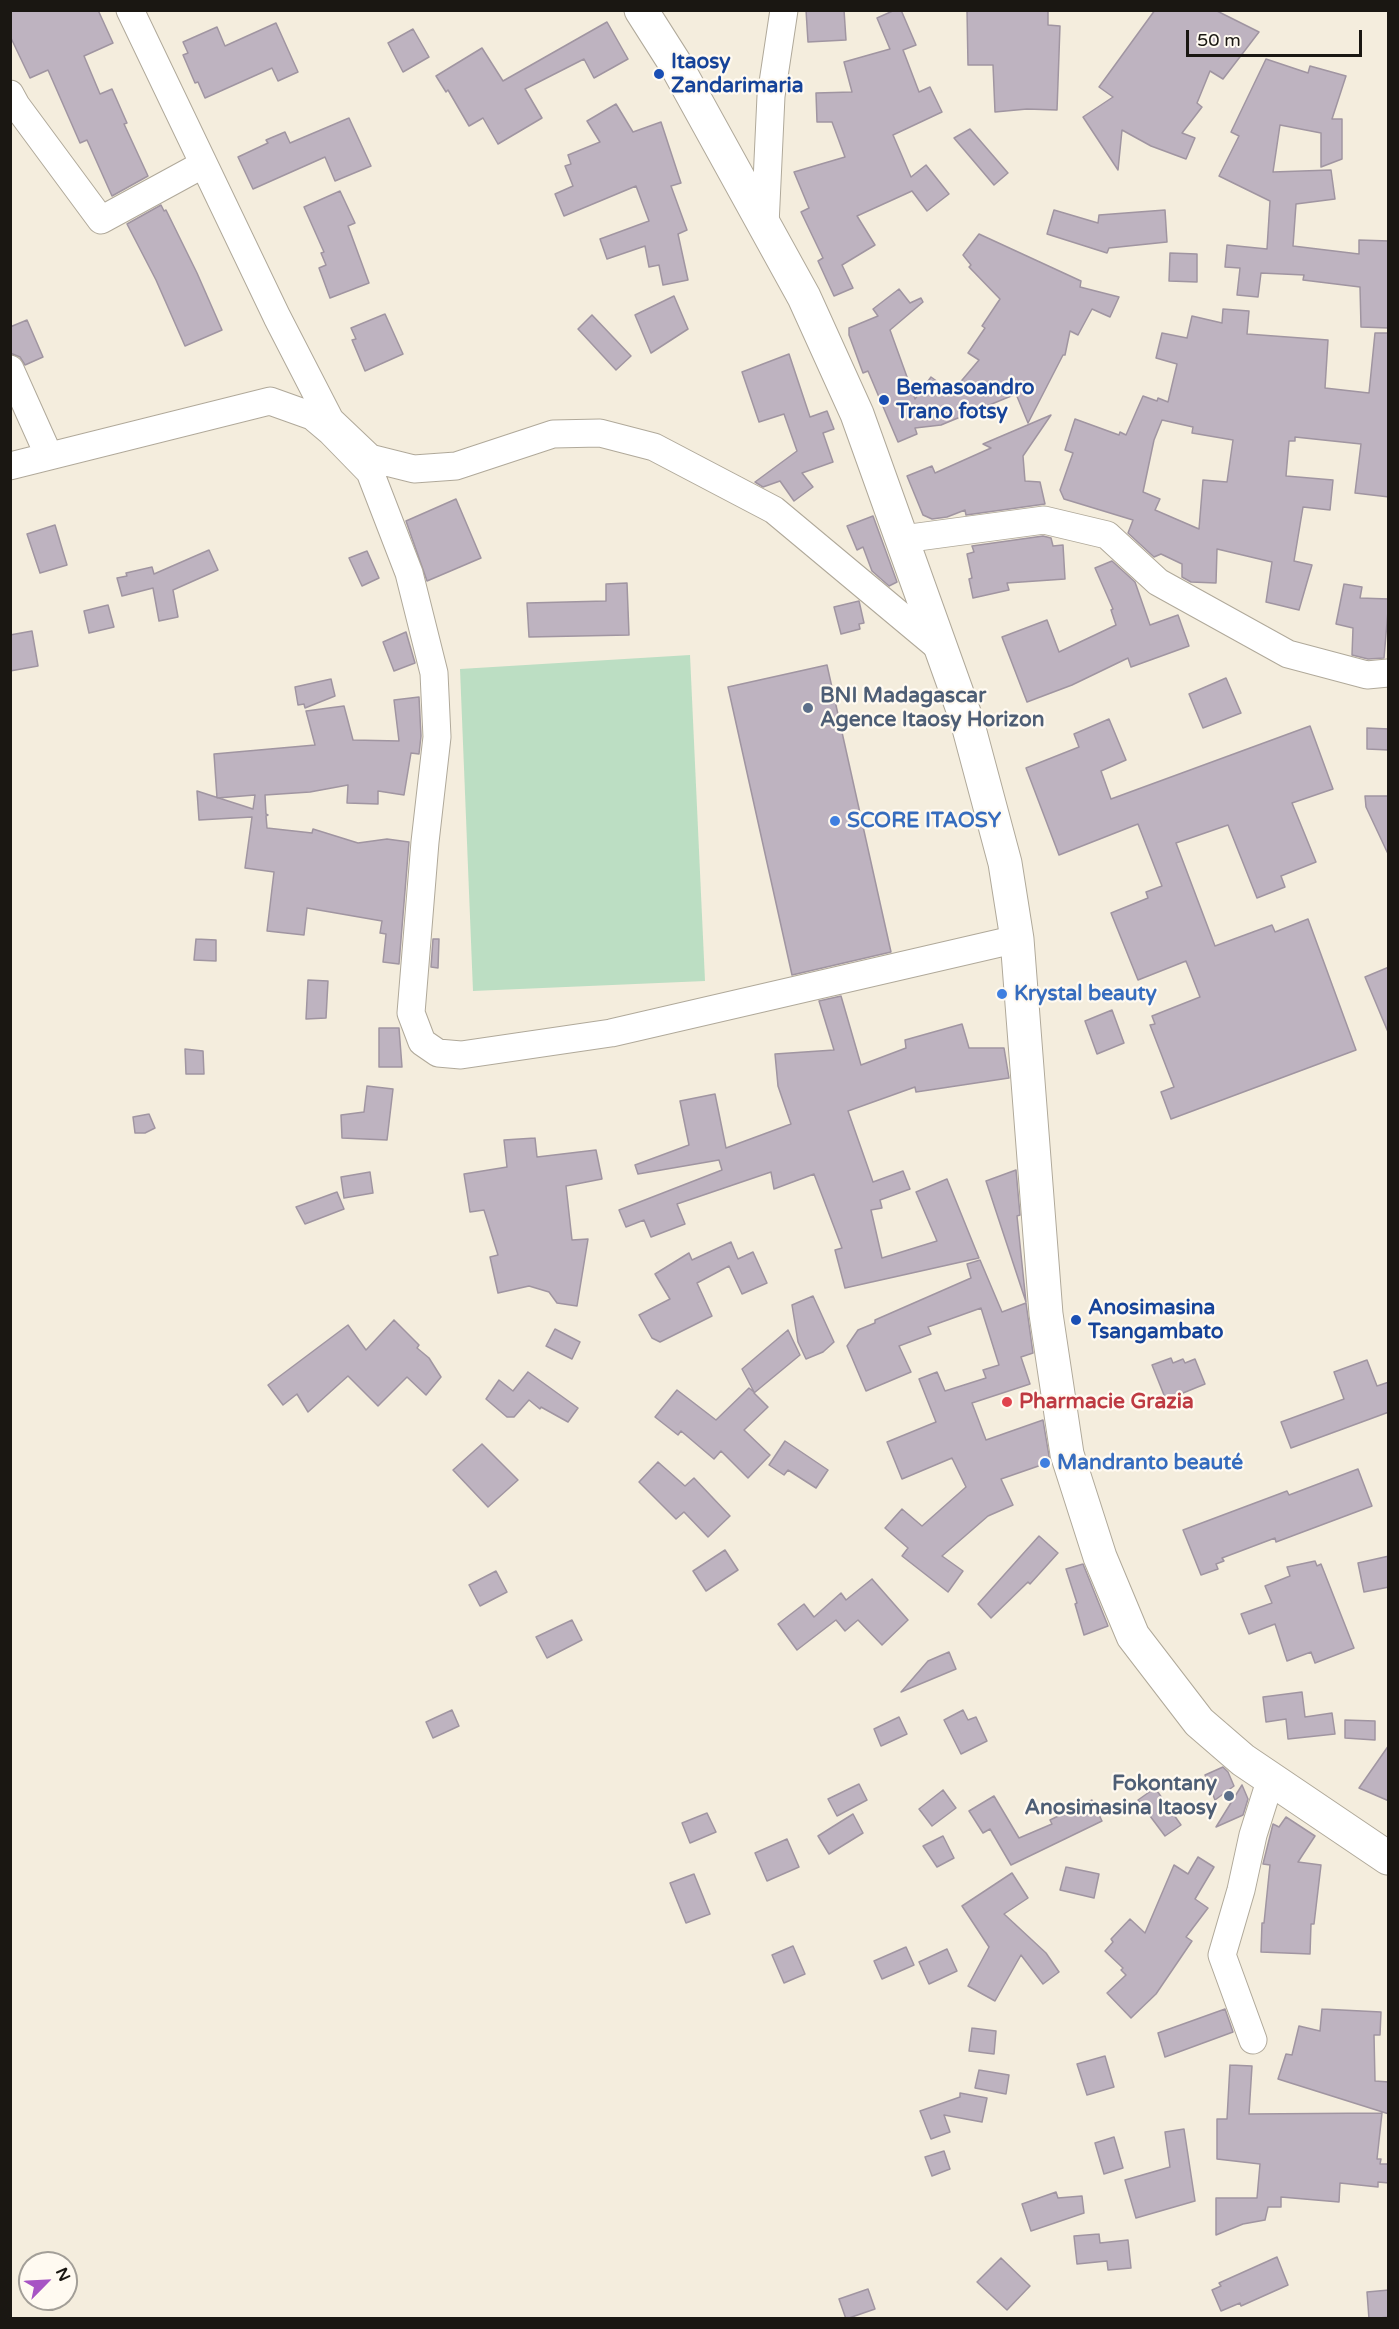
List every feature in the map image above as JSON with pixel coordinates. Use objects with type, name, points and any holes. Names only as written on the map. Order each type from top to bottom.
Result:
[{"type":"street","points":[[130,10],[202,165],[330,420],[370,458],[414,469],[456,466],[553,434],[600,434],[654,447],[774,510],[943,651]]},
{"type":"street","points":[[642,10],[676,65],[804,297],[857,414],[967,721],[1005,863],[1017,939],[1046,1314],[1067,1454],[1100,1557],[1133,1636],[1199,1722],[1243,1760],[1389,1858]]},
{"type":"street","points":[[765,225],[771,96],[784,10]]},
{"type":"street","points":[[10,94],[101,220],[202,165]]},
{"type":"street","points":[[10,369],[49,456]]},
{"type":"street","points":[[10,466],[270,401],[312,416],[370,472],[410,573],[434,672],[437,737],[424,842],[411,1013],[422,1042],[438,1053],[461,1055],[610,1033],[1017,939]]},
{"type":"street","points":[[903,539],[1044,520],[1107,536],[1158,582],[1288,654],[1367,675],[1389,673]]},
{"type":"street","points":[[1253,2040],[1222,1955],[1241,1890],[1253,1835],[1271,1778]]},
{"type":"green space","points":[[690,655],[705,981],[473,991],[460,669]]},
{"type":"building","points":[[10,10],[98,10],[113,43],[84,56],[100,94],[112,89],[127,123],[124,124],[148,176],[112,196],[87,140],[80,143],[48,70],[30,78],[10,36]]},
{"type":"building","points":[[806,10],[844,10],[846,40],[808,42]]},
{"type":"building","points":[[895,10],[901,10],[916,45],[903,50],[919,92],[930,87],[942,112],[893,135],[911,177],[926,165],[949,194],[927,211],[912,191],[857,216],[875,245],[842,265],[853,288],[834,296],[818,261],[823,258],[801,212],[809,208],[794,172],[845,157],[832,122],[817,122],[816,93],[852,92],[844,62],[890,49],[877,18]]},
{"type":"building","points":[[967,10],[1048,10],[1048,25],[1060,26],[1057,110],[1027,109],[995,112],[993,65],[968,65]]},
{"type":"building","points":[[1155,10],[1215,10],[1259,32],[1223,79],[1210,71],[1197,103],[1202,107],[1182,133],[1195,138],[1186,159],[1151,146],[1122,130],[1118,170],[1083,117],[1113,97],[1099,87]]},
{"type":"building","points":[[607,22],[628,59],[594,78],[584,59],[525,89],[542,118],[498,144],[483,118],[469,126],[448,90],[446,92],[436,76],[482,48],[503,81]]},
{"type":"building","points":[[276,23],[298,72],[278,81],[272,68],[205,98],[198,82],[195,83],[183,55],[188,53],[183,42],[217,27],[225,46]]},
{"type":"building","points":[[413,29],[429,57],[403,72],[388,43]]},
{"type":"building","points":[[1266,59],[1308,73],[1310,66],[1346,76],[1332,119],[1342,119],[1342,159],[1321,167],[1321,133],[1280,125],[1273,172],[1331,170],[1335,199],[1296,204],[1293,246],[1359,254],[1359,240],[1389,241],[1389,328],[1361,327],[1360,287],[1303,280],[1304,275],[1261,273],[1258,297],[1237,295],[1240,268],[1225,267],[1227,245],[1267,249],[1270,201],[1219,176],[1239,136],[1231,132]]},
{"type":"building","points":[[616,104],[633,132],[661,122],[681,183],[671,186],[687,230],[678,234],[688,280],[663,285],[659,265],[649,267],[645,246],[607,259],[600,239],[649,221],[636,186],[564,216],[555,194],[573,186],[565,166],[571,164],[568,155],[600,142],[587,121]]},
{"type":"building","points":[[349,118],[371,166],[335,181],[325,157],[253,189],[238,157],[268,143],[266,140],[285,132],[290,143]]},
{"type":"building","points":[[970,129],[1008,173],[994,185],[954,138]]},
{"type":"building","points":[[340,191],[355,223],[348,226],[369,283],[330,298],[319,268],[326,265],[321,253],[324,252],[304,207]]},
{"type":"building","points":[[161,205],[164,211],[166,210],[197,273],[222,330],[185,346],[156,280],[127,224]]},
{"type":"building","points":[[1054,210],[1098,223],[1099,215],[1165,210],[1167,242],[1109,248],[1107,253],[1047,234]]},
{"type":"building","points":[[979,234],[1081,281],[1080,287],[1119,297],[1110,317],[1092,309],[1078,335],[1070,331],[1065,355],[1028,423],[1016,394],[941,425],[915,428],[917,434],[898,442],[868,371],[863,373],[849,335],[849,328],[878,316],[873,309],[899,289],[910,303],[921,298],[923,302],[890,330],[915,399],[931,377],[952,392],[979,360],[968,353],[985,328],[982,326],[1000,299],[969,267],[971,265],[963,255]]},
{"type":"building","points":[[1170,253],[1197,254],[1197,282],[1169,281]]},
{"type":"building","points":[[674,296],[688,329],[651,353],[635,315]]},
{"type":"building","points":[[1223,309],[1249,311],[1247,334],[1328,340],[1325,388],[1369,393],[1375,333],[1389,333],[1389,497],[1355,493],[1361,444],[1295,437],[1295,441],[1289,441],[1286,476],[1333,480],[1330,510],[1303,507],[1294,561],[1312,565],[1299,610],[1266,602],[1272,562],[1217,549],[1216,583],[1191,582],[1182,577],[1182,564],[1161,554],[1154,557],[1128,533],[1133,520],[1064,499],[1060,490],[1073,453],[1065,450],[1075,419],[1119,435],[1120,432],[1126,435],[1143,396],[1168,402],[1177,364],[1156,358],[1162,333],[1187,338],[1192,316],[1222,323]],"holes":[[[1162,420],[1193,427],[1192,433],[1233,440],[1227,482],[1203,480],[1199,529],[1155,510],[1160,499],[1143,492],[1154,440]]]},
{"type":"building","points":[[385,314],[403,354],[365,371],[352,340],[356,339],[351,328]]},
{"type":"building","points":[[592,315],[631,356],[616,370],[578,329]]},
{"type":"building","points":[[27,320],[43,357],[25,365],[20,357],[10,353],[10,327]]},
{"type":"building","points":[[789,354],[810,417],[827,411],[834,429],[823,433],[833,462],[802,473],[813,487],[794,501],[780,481],[763,487],[755,482],[797,451],[784,414],[759,422],[742,372]]},
{"type":"building","points":[[1051,415],[1023,456],[1025,481],[1040,482],[1045,504],[966,515],[965,510],[947,517],[932,519],[923,515],[907,476],[932,466],[935,473],[991,448],[983,444]]},
{"type":"building","points":[[456,499],[481,558],[427,581],[406,521]]},
{"type":"building","points":[[873,516],[897,582],[889,586],[872,571],[863,547],[857,550],[847,526]]},
{"type":"building","points":[[55,525],[67,565],[40,573],[27,534]]},
{"type":"building","points":[[1043,536],[1051,538],[1053,546],[1063,545],[1065,579],[1007,583],[1009,590],[973,598],[967,554],[974,552],[972,546]]},
{"type":"building","points":[[209,550],[218,570],[173,590],[178,617],[159,621],[153,588],[122,596],[117,578],[127,576],[126,573],[152,567],[154,574]]},
{"type":"building","points":[[367,551],[379,578],[362,586],[349,558]]},
{"type":"building","points":[[1112,561],[1135,582],[1150,625],[1178,615],[1189,646],[1131,667],[1128,658],[1072,685],[1027,702],[1002,637],[1047,620],[1059,652],[1116,625],[1111,610],[1113,609],[1095,568]]},
{"type":"building","points":[[627,583],[629,635],[529,637],[527,603],[606,601],[606,584]]},
{"type":"building","points":[[1344,584],[1362,587],[1360,598],[1389,599],[1384,658],[1368,659],[1352,655],[1353,628],[1336,624]]},
{"type":"building","points":[[859,601],[864,623],[859,624],[860,629],[841,634],[834,607]]},
{"type":"building","points":[[108,605],[114,627],[89,633],[84,611]]},
{"type":"building","points":[[32,631],[38,666],[10,671],[10,635]]},
{"type":"building","points":[[406,632],[415,663],[394,671],[383,642]]},
{"type":"building","points":[[827,665],[891,952],[792,975],[728,687]]},
{"type":"building","points":[[1226,678],[1241,713],[1203,728],[1189,694]]},
{"type":"building","points":[[331,679],[335,696],[305,708],[304,704],[298,705],[295,687]]},
{"type":"building","points":[[419,697],[421,736],[419,754],[411,753],[404,795],[378,791],[378,804],[347,803],[348,785],[310,792],[265,795],[267,828],[312,833],[313,829],[358,843],[387,839],[409,842],[399,964],[383,962],[386,934],[380,933],[382,921],[307,908],[304,935],[267,931],[274,872],[245,868],[252,817],[199,820],[197,791],[217,797],[214,754],[315,745],[306,711],[344,706],[353,740],[399,741],[394,700]],"holes":[[[255,795],[253,809],[218,798]]]},
{"type":"building","points":[[1109,719],[1126,760],[1101,771],[1111,799],[1310,726],[1333,789],[1292,803],[1316,862],[1281,876],[1285,887],[1257,898],[1228,825],[1176,843],[1215,946],[1272,925],[1275,932],[1308,919],[1356,1050],[1171,1119],[1161,1092],[1174,1087],[1150,1025],[1155,1024],[1152,1016],[1200,997],[1186,961],[1138,980],[1111,913],[1148,898],[1146,892],[1162,886],[1138,824],[1059,855],[1026,768],[1079,747],[1074,734]]},
{"type":"building","points":[[1367,728],[1389,729],[1389,750],[1367,749]]},
{"type":"building","points":[[1365,796],[1389,796],[1389,856],[1366,807]]},
{"type":"building","points":[[196,939],[216,940],[216,961],[194,960]]},
{"type":"building","points":[[433,939],[439,939],[438,968],[431,967]]},
{"type":"building","points":[[1389,967],[1389,1032],[1388,1032],[1365,977]]},
{"type":"building","points":[[308,980],[328,981],[326,1018],[306,1019]]},
{"type":"building","points":[[841,996],[861,1065],[906,1048],[905,1040],[962,1024],[969,1048],[1004,1048],[1009,1078],[916,1092],[915,1087],[848,1111],[873,1182],[903,1171],[910,1189],[880,1200],[882,1208],[871,1210],[882,1258],[937,1241],[916,1192],[947,1179],[979,1258],[845,1288],[835,1250],[842,1248],[814,1174],[774,1189],[771,1172],[677,1204],[685,1224],[651,1237],[644,1220],[626,1227],[619,1210],[722,1170],[719,1160],[638,1174],[635,1165],[689,1145],[680,1101],[715,1094],[726,1148],[791,1124],[778,1086],[775,1054],[834,1050],[819,1001]]},
{"type":"building","points":[[1112,1010],[1124,1043],[1097,1054],[1085,1021]]},
{"type":"building","points":[[379,1028],[399,1028],[402,1067],[379,1067]]},
{"type":"building","points":[[185,1049],[203,1051],[204,1074],[186,1074]]},
{"type":"building","points":[[367,1086],[393,1089],[387,1140],[342,1138],[341,1115],[364,1112]]},
{"type":"building","points":[[149,1114],[155,1128],[145,1133],[135,1133],[133,1117]]},
{"type":"building","points":[[535,1138],[537,1157],[596,1150],[602,1179],[566,1186],[572,1240],[588,1239],[577,1306],[557,1303],[549,1292],[529,1286],[498,1293],[490,1257],[498,1255],[484,1210],[470,1212],[464,1174],[507,1167],[504,1140]]},
{"type":"building","points":[[1016,1170],[1020,1215],[1017,1216],[1026,1302],[986,1181]]},
{"type":"building","points":[[370,1172],[373,1193],[344,1198],[341,1177]]},
{"type":"building","points":[[337,1192],[344,1209],[305,1224],[296,1207]]},
{"type":"building","points":[[731,1242],[738,1259],[753,1252],[767,1283],[742,1294],[729,1266],[697,1283],[712,1316],[660,1342],[652,1338],[639,1315],[670,1299],[655,1274],[689,1253],[692,1260]]},
{"type":"building","points":[[980,1260],[1002,1312],[1026,1303],[1033,1353],[1021,1357],[1030,1384],[972,1403],[986,1440],[1043,1420],[1050,1462],[1001,1479],[1013,1505],[988,1516],[942,1556],[963,1571],[948,1592],[902,1556],[908,1548],[885,1528],[902,1509],[922,1526],[966,1487],[952,1458],[902,1479],[887,1442],[936,1422],[919,1379],[937,1372],[945,1391],[986,1378],[983,1370],[999,1365],[981,1308],[928,1327],[931,1334],[899,1346],[911,1372],[866,1391],[847,1346],[858,1330],[875,1323],[875,1320],[971,1278],[967,1264]]},
{"type":"building","points":[[813,1296],[834,1342],[823,1352],[806,1359],[798,1342],[792,1305]]},
{"type":"building","points":[[394,1320],[419,1345],[417,1348],[429,1358],[441,1377],[426,1395],[407,1377],[378,1406],[348,1376],[308,1412],[297,1394],[283,1405],[268,1385],[348,1325],[366,1350]]},
{"type":"building","points":[[555,1329],[580,1342],[572,1359],[546,1346]]},
{"type":"building","points":[[788,1330],[800,1355],[754,1393],[768,1407],[744,1430],[770,1455],[748,1478],[721,1451],[714,1459],[681,1431],[678,1435],[655,1417],[677,1390],[716,1420],[749,1388],[754,1392],[742,1369]]},
{"type":"building","points":[[1171,1358],[1173,1363],[1183,1359],[1185,1363],[1195,1359],[1205,1384],[1166,1400],[1152,1365]]},
{"type":"building","points":[[1367,1360],[1377,1386],[1389,1382],[1389,1412],[1291,1448],[1281,1422],[1344,1399],[1334,1372]]},
{"type":"building","points":[[528,1372],[578,1408],[568,1422],[541,1407],[540,1409],[529,1400],[514,1417],[507,1417],[486,1399],[499,1380],[513,1391]]},
{"type":"building","points":[[785,1441],[828,1470],[816,1488],[788,1470],[784,1475],[769,1465]]},
{"type":"building","points":[[482,1444],[518,1480],[488,1507],[453,1470]]},
{"type":"building","points":[[658,1462],[685,1486],[694,1478],[730,1516],[708,1537],[684,1512],[676,1519],[639,1482]]},
{"type":"building","points":[[1358,1469],[1372,1506],[1276,1542],[1275,1538],[1222,1558],[1224,1561],[1216,1564],[1218,1569],[1201,1575],[1183,1530],[1287,1491],[1289,1495]]},
{"type":"building","points":[[1039,1536],[1058,1553],[1030,1584],[1028,1582],[991,1618],[978,1604]]},
{"type":"building","points":[[725,1550],[738,1570],[706,1591],[693,1571]]},
{"type":"building","points":[[1389,1556],[1389,1587],[1364,1592],[1358,1563]]},
{"type":"building","points":[[1315,1561],[1317,1566],[1321,1564],[1354,1648],[1315,1663],[1311,1652],[1287,1661],[1275,1624],[1249,1634],[1241,1614],[1272,1603],[1265,1586],[1290,1576],[1287,1567]]},
{"type":"building","points":[[1083,1564],[1108,1626],[1084,1635],[1066,1569]]},
{"type":"building","points":[[496,1571],[507,1592],[480,1606],[469,1585]]},
{"type":"building","points":[[872,1579],[908,1620],[882,1645],[858,1620],[845,1631],[836,1620],[797,1650],[778,1624],[804,1604],[814,1617],[841,1593],[846,1600]]},
{"type":"building","points":[[572,1620],[582,1640],[547,1658],[536,1637]]},
{"type":"building","points":[[949,1652],[956,1669],[901,1692],[928,1661]]},
{"type":"building","points":[[1302,1692],[1305,1717],[1332,1713],[1335,1734],[1288,1739],[1286,1719],[1266,1722],[1263,1697]]},
{"type":"building","points":[[452,1710],[459,1726],[433,1738],[426,1722]]},
{"type":"building","points":[[963,1710],[968,1720],[976,1717],[987,1741],[961,1754],[944,1720]]},
{"type":"building","points":[[899,1717],[907,1734],[881,1746],[874,1729]]},
{"type":"building","points":[[1345,1720],[1375,1721],[1375,1740],[1345,1738]]},
{"type":"building","points":[[1389,1745],[1389,1801],[1359,1788]]},
{"type":"building","points":[[1223,1767],[1228,1772],[1234,1786],[1215,1800],[1205,1775]]},
{"type":"building","points":[[859,1784],[867,1800],[837,1816],[828,1799]]},
{"type":"building","points":[[1242,1785],[1248,1799],[1243,1815],[1216,1827]]},
{"type":"building","points":[[1155,1788],[1181,1825],[1165,1836],[1138,1800]]},
{"type":"building","points":[[943,1790],[956,1808],[932,1826],[919,1809]]},
{"type":"building","points":[[994,1796],[1019,1838],[1052,1824],[1050,1820],[1092,1800],[1102,1821],[1011,1865],[990,1829],[983,1833],[969,1811]]},
{"type":"building","points":[[707,1813],[716,1832],[690,1843],[682,1823]]},
{"type":"building","points":[[853,1814],[863,1833],[829,1854],[818,1836]]},
{"type":"building","points":[[1286,1817],[1315,1836],[1298,1862],[1321,1865],[1314,1924],[1311,1924],[1310,1954],[1261,1952],[1262,1923],[1264,1923],[1270,1865],[1263,1864],[1273,1824],[1279,1827]]},
{"type":"building","points":[[943,1836],[954,1858],[937,1867],[923,1846]]},
{"type":"building","points":[[787,1839],[799,1867],[767,1881],[755,1853]]},
{"type":"building","points":[[1198,1857],[1214,1867],[1195,1899],[1208,1908],[1186,1937],[1192,1941],[1156,1994],[1131,2018],[1107,1993],[1126,1975],[1121,1970],[1123,1968],[1105,1951],[1113,1942],[1111,1939],[1130,1919],[1145,1933],[1174,1865],[1188,1874]]},
{"type":"building","points":[[1066,1867],[1099,1874],[1094,1898],[1060,1890]]},
{"type":"building","points":[[1012,1873],[1028,1898],[1004,1914],[1046,1953],[1059,1972],[1043,1984],[1021,1955],[995,2001],[968,1986],[989,1947],[962,1906]]},
{"type":"building","points":[[694,1874],[710,1914],[686,1923],[670,1883]]},
{"type":"building","points":[[793,1946],[805,1974],[784,1983],[772,1955]]},
{"type":"building","points":[[906,1947],[914,1965],[882,1979],[874,1961]]},
{"type":"building","points":[[947,1949],[957,1971],[929,1984],[919,1962]]},
{"type":"building","points":[[1225,2009],[1233,2032],[1165,2057],[1158,2033]]},
{"type":"building","points":[[1322,2009],[1381,2012],[1380,2035],[1374,2035],[1375,2081],[1389,2082],[1389,2114],[1278,2079],[1286,2054],[1292,2055],[1299,2026],[1320,2031]]},
{"type":"building","points":[[972,2028],[996,2031],[994,2054],[969,2051]]},
{"type":"building","points":[[1105,2056],[1114,2087],[1087,2095],[1077,2064]]},
{"type":"building","points":[[1230,2065],[1252,2066],[1249,2114],[1382,2113],[1377,2159],[1381,2159],[1380,2164],[1389,2164],[1389,2183],[1378,2182],[1378,2187],[1340,2183],[1339,2202],[1281,2197],[1281,2207],[1268,2207],[1265,2220],[1243,2224],[1216,2235],[1216,2198],[1257,2198],[1260,2164],[1217,2159],[1217,2119],[1227,2119]]},
{"type":"building","points":[[979,2070],[1009,2075],[1006,2094],[975,2088]]},
{"type":"building","points":[[960,2093],[987,2098],[982,2122],[944,2115],[950,2132],[931,2139],[920,2111],[960,2097]]},
{"type":"building","points":[[1184,2129],[1195,2201],[1136,2218],[1125,2180],[1170,2167],[1165,2132]]},
{"type":"building","points":[[1114,2137],[1123,2168],[1104,2174],[1095,2143]]},
{"type":"building","points":[[944,2151],[950,2169],[932,2176],[925,2157]]},
{"type":"building","points":[[1056,2192],[1058,2198],[1082,2196],[1084,2213],[1031,2231],[1022,2204]]},
{"type":"building","points":[[1099,2234],[1100,2243],[1128,2240],[1131,2268],[1108,2270],[1107,2261],[1077,2264],[1074,2236]]},
{"type":"building","points":[[1277,2257],[1288,2285],[1241,2306],[1240,2303],[1221,2311],[1212,2290],[1221,2286],[1219,2283]]},
{"type":"building","points":[[1001,2258],[1030,2286],[1007,2310],[977,2282]]},
{"type":"building","points":[[868,2289],[875,2309],[846,2319],[839,2299]]},
{"type":"building","points":[[1389,2290],[1389,2317],[1369,2319],[1367,2292]]},
{"type":"place","name":"Itaosy Zandarimaria","points":[[659,74]]},
{"type":"place","name":"Bemasoandro Trano fotsy","points":[[884,400]]},
{"type":"place","name":"BNI Madagascar Agence Itaosy Horizon","points":[[808,708]]},
{"type":"place","name":"SCORE ITAOSY","points":[[835,821]]},
{"type":"place","name":"Krystal beauty","points":[[1002,994]]},
{"type":"place","name":"Anosimasina Tsangambato","points":[[1076,1320]]},
{"type":"place","name":"Pharmacie Grazia","points":[[1007,1402]]},
{"type":"place","name":"Mandranto beauté","points":[[1045,1463]]},
{"type":"place","name":"Fokontany Anosimasina Itaosy","points":[[1229,1796]]}]
